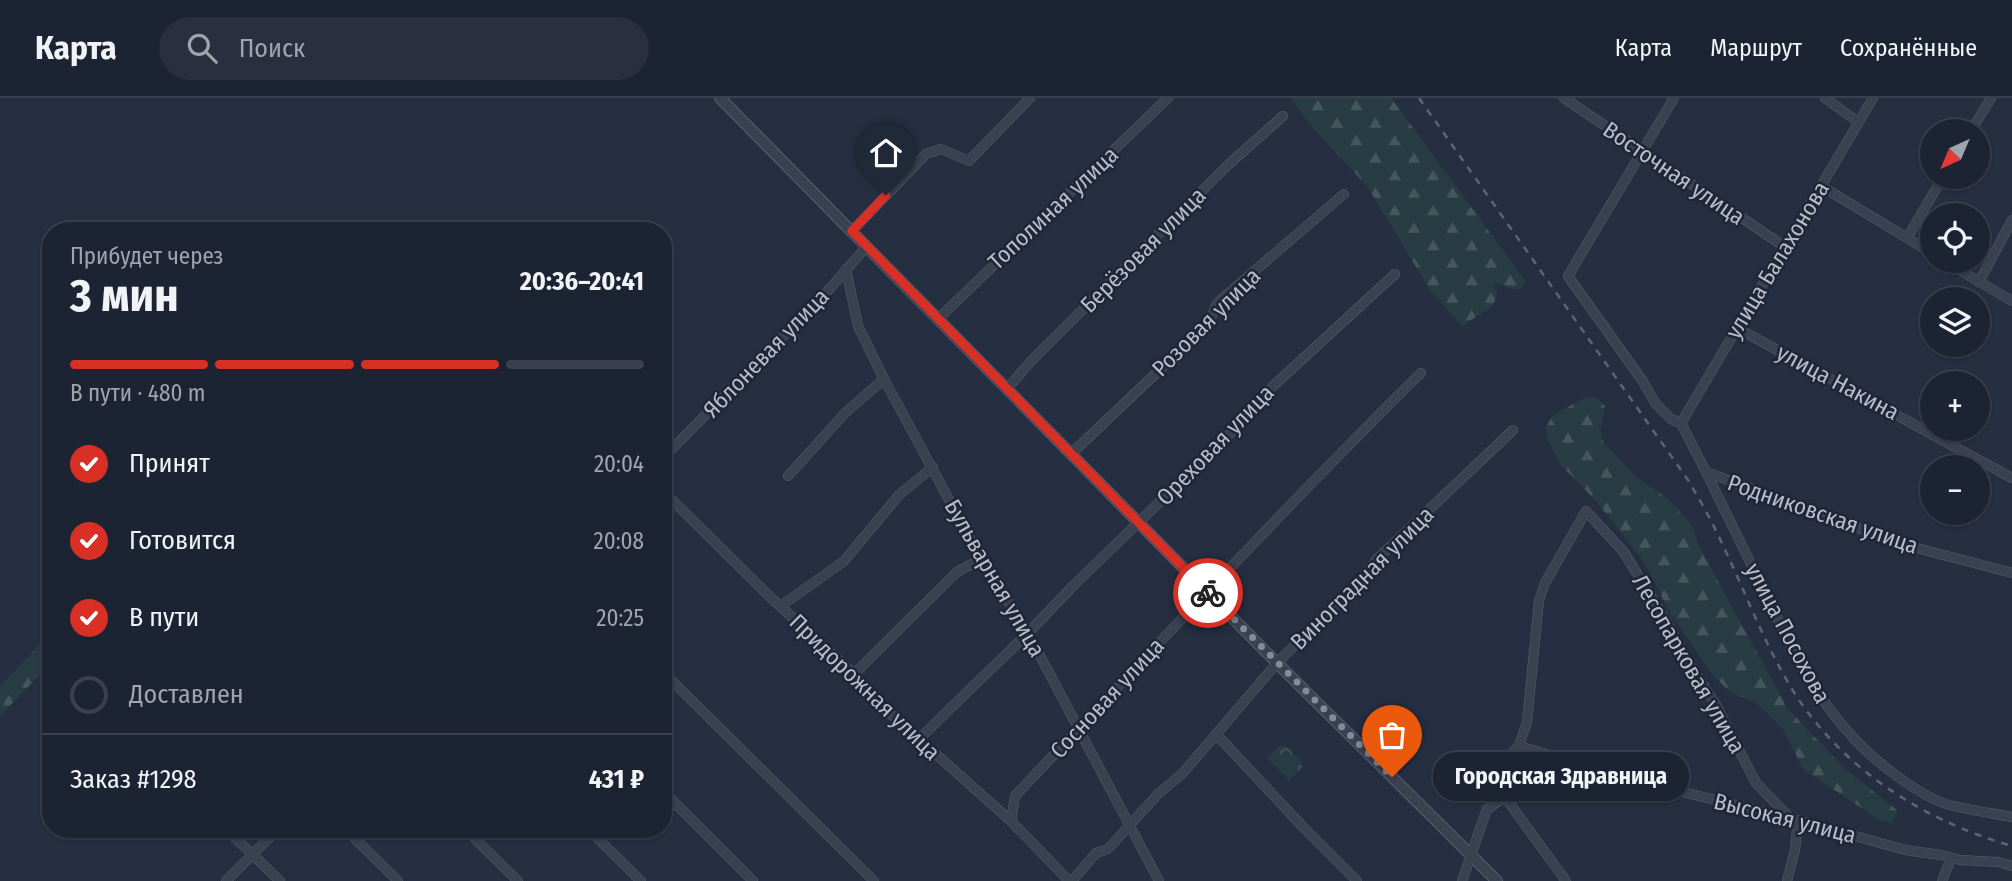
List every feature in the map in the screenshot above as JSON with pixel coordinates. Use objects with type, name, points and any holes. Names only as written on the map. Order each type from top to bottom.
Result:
[{"type":"street","points":[[720,98],[1277,663],[1497,881]]},
{"type":"street","points":[[852,231],[926,154],[941,149],[969,161],[1030,98]]},
{"type":"street","name":"Тополиная улица","points":[[938,318],[1168,98]]},
{"type":"street","name":"Восточная улица","points":[[1564,98],[1785,247]]},
{"type":"street","points":[[1643,151],[1674,98]]},
{"type":"street","points":[[1825,98],[1858,122]]},
{"type":"street","name":"улица Балахонова","points":[[1681,423],[1873,98]]},
{"type":"street","points":[[1978,119],[1991,98]]},
{"type":"street","name":"Берёзовая улица","points":[[1007,389],[1032,360],[1229,164],[1283,116]]},
{"type":"street","name":"Родниковская улица","points":[[1643,151],[1568,276],[1657,404],[1671,419],[1681,423],[1706,472],[1905,545],[2012,573]]},
{"type":"street","points":[[1821,186],[1920,246]]},
{"type":"street","points":[[1907,238],[1937,189]]},
{"type":"street","name":"Розовая улица","points":[[1071,454],[1209,323],[1217,303],[1344,194]]},
{"type":"street","points":[[1979,282],[2012,220]]},
{"type":"street","name":"Яблоневая улица","points":[[672,449],[825,293],[867,246]]},
{"type":"street","name":"Бульварная улица","points":[[846,269],[858,326],[884,379],[981,559],[1028,633],[1159,881]]},
{"type":"street","points":[[1964,273],[2012,301]]},
{"type":"street","name":"Ореховая улица","points":[[919,739],[1237,428],[1273,386],[1395,274]]},
{"type":"street","name":"улица Накина","points":[[1737,328],[2012,478]]},
{"type":"street","name":"Сосновая улица","points":[[1010,821],[1015,796],[1206,591],[1331,461],[1421,373]]},
{"type":"street","points":[[788,476],[846,412],[884,379]]},
{"type":"street","name":"Виноградная улица","points":[[1071,881],[1096,853],[1108,849],[1159,793],[1182,774],[1277,663],[1340,600],[1355,592],[1362,577],[1377,559],[1513,430]]},
{"type":"street","points":[[781,606],[844,561],[899,495],[933,467]]},
{"type":"street","name":"улица Посохова","points":[[1706,472],[1797,658],[1835,718],[1877,762],[1915,789],[1947,804],[2012,817]]},
{"type":"street","name":"Придорожная улица","points":[[672,500],[854,674],[884,708],[1010,821],[1071,881]]},
{"type":"street","name":"Лесопарковая улица","points":[[1519,746],[1527,722],[1539,601],[1545,583],[1586,511],[1623,551],[1716,705],[1756,783],[1794,819]]},
{"type":"street","points":[[854,674],[957,572],[981,559]]},
{"type":"street","points":[[672,681],[874,881]]},
{"type":"street","points":[[1216,734],[1357,881]]},
{"type":"street","points":[[1493,805],[1508,756],[1519,746]]},
{"type":"street","name":"Высокая улица","points":[[1519,746],[1629,779],[1794,819],[1905,850],[2012,866]]},
{"type":"street","points":[[1462,881],[1487,809],[1505,797],[1566,881]]},
{"type":"street","points":[[672,800],[754,881]]},
{"type":"street","points":[[1787,881],[1795,850],[1794,819]]},
{"type":"street","points":[[236,838],[279,881]]},
{"type":"street","points":[[226,881],[269,838]]},
{"type":"street","points":[[354,838],[398,881]]},
{"type":"street","points":[[474,838],[518,881]]},
{"type":"street","points":[[597,838],[641,881]]},
{"type":"street","points":[[1942,881],[1951,859]]},
{"type":"green space","points":[[1291,98],[1391,98],[1526,282],[1517,290],[1493,282],[1497,293],[1493,306],[1462,326],[1430,290],[1367,186],[1312,127]]},
{"type":"green space","points":[[1596,397],[1605,406],[1600,430],[1603,442],[1637,478],[1667,498],[1691,524],[1699,546],[1787,708],[1846,770],[1897,810],[1892,823],[1878,819],[1803,769],[1783,729],[1755,702],[1731,693],[1712,674],[1669,611],[1646,565],[1597,502],[1560,464],[1548,441],[1546,428],[1552,416],[1584,398]]},
{"type":"green space","points":[[42,642],[42,672],[0,716],[0,686]]},
{"type":"green space","points":[[1279,746],[1286,746],[1301,761],[1302,768],[1289,780],[1267,758]]},
{"type":"railway","points":[[1419,98],[1688,480],[1713,525],[1773,655],[1815,722],[1838,747],[1890,790],[1948,823],[2012,846]]},
{"type":"way so far","points":[[1208,593],[1392,777]]},
{"type":"place","name":"Городская Здравница","points":[[1392,777]]},
{"type":"route","points":[[886,195],[852,231],[1208,593]]}]
